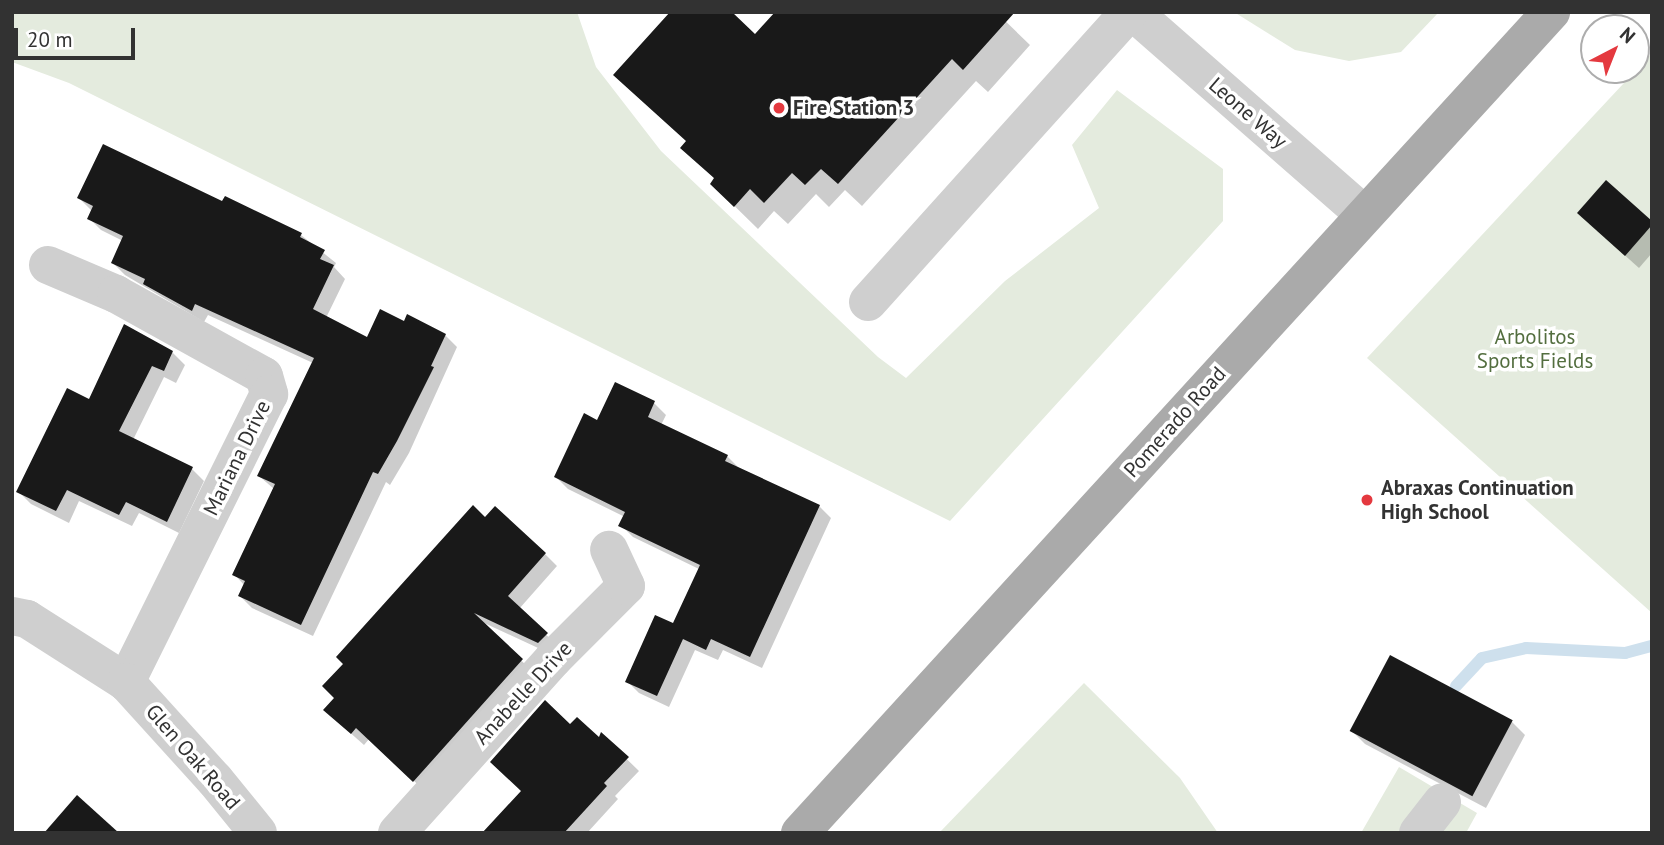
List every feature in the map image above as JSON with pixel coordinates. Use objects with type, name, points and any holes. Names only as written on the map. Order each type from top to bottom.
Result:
[{"type":"main road","name":"Pomerado Road","points":[[800,833],[1551,12]]},
{"type":"street","name":"Leone Way","points":[[1131,12],[1364,214]]},
{"type":"street","points":[[868,302],[1131,12]]},
{"type":"street","name":"Mariana Drive","points":[[48,265],[116,294],[264,376],[269,394],[127,682]]},
{"type":"street","name":"Anabelle Drive","points":[[397,833],[553,659],[626,586],[610,550]]},
{"type":"street","name":"Glen Oak Road","points":[[12,616],[27,619],[127,682],[247,819]]},
{"type":"street","points":[[1418,833],[1442,802]]},
{"type":"green space","points":[[12,12],[577,12],[596,67],[661,151],[878,357],[906,378],[1005,281],[1099,208],[1072,145],[1117,90],[1223,169],[1223,221],[950,521],[69,83],[12,62]]},
{"type":"green space","points":[[1234,12],[1439,12],[1401,52],[1349,61],[1295,50]]},
{"type":"green space","name":"Arbolitos Sports Fields","points":[[1652,53],[1652,613],[1367,358],[1623,84],[1650,84]]},
{"type":"green space","points":[[1084,683],[1180,778],[1218,833],[939,833]]},
{"type":"green space","points":[[1399,767],[1477,813],[1466,833],[1361,833]]},
{"type":"building","name":"Fire Station 3","points":[[670,12],[732,12],[755,34],[775,12],[1015,12],[963,70],[952,59],[838,184],[821,169],[805,185],[792,173],[764,203],[750,189],[734,207],[710,184],[714,178],[680,148],[686,141],[613,75]]},
{"type":"building","points":[[103,144],[222,201],[225,196],[302,233],[300,237],[325,250],[320,259],[334,265],[313,309],[367,337],[380,309],[404,321],[407,314],[446,334],[431,366],[434,367],[378,474],[373,472],[301,625],[238,596],[245,581],[232,575],[275,484],[257,476],[314,358],[195,304],[192,311],[143,284],[145,279],[111,263],[123,236],[87,219],[93,206],[77,198]]},
{"type":"building","points":[[1606,180],[1652,221],[1652,225],[1625,256],[1577,213]]},
{"type":"building","points":[[124,324],[173,351],[164,371],[152,366],[119,431],[193,467],[167,522],[126,502],[119,515],[67,490],[56,511],[16,492],[67,388],[89,399]]},
{"type":"building","points":[[615,382],[655,401],[648,417],[728,455],[725,461],[820,505],[750,657],[711,639],[706,650],[683,639],[657,696],[625,682],[655,615],[673,623],[700,565],[618,526],[625,512],[554,477],[584,413],[597,420]]},
{"type":"building","points":[[473,505],[485,517],[495,506],[546,553],[508,596],[548,633],[538,643],[474,613],[523,659],[413,782],[356,728],[351,734],[323,710],[334,698],[322,686],[343,664],[336,657]]},
{"type":"building","points":[[1390,655],[1513,720],[1472,796],[1350,731]]},
{"type":"building","points":[[545,700],[570,724],[577,717],[599,737],[601,732],[629,757],[604,783],[607,786],[564,833],[482,833],[521,791],[490,762]]},
{"type":"building","points":[[77,795],[119,833],[44,833]]},
{"type":"waterway","points":[[1456,686],[1482,658],[1526,648],[1625,653],[1652,646]]},
{"type":"place","name":"Fire Station 3","points":[[779,108]]},
{"type":"place","name":"Abraxas Continuation High School","points":[[1367,500]]}]
